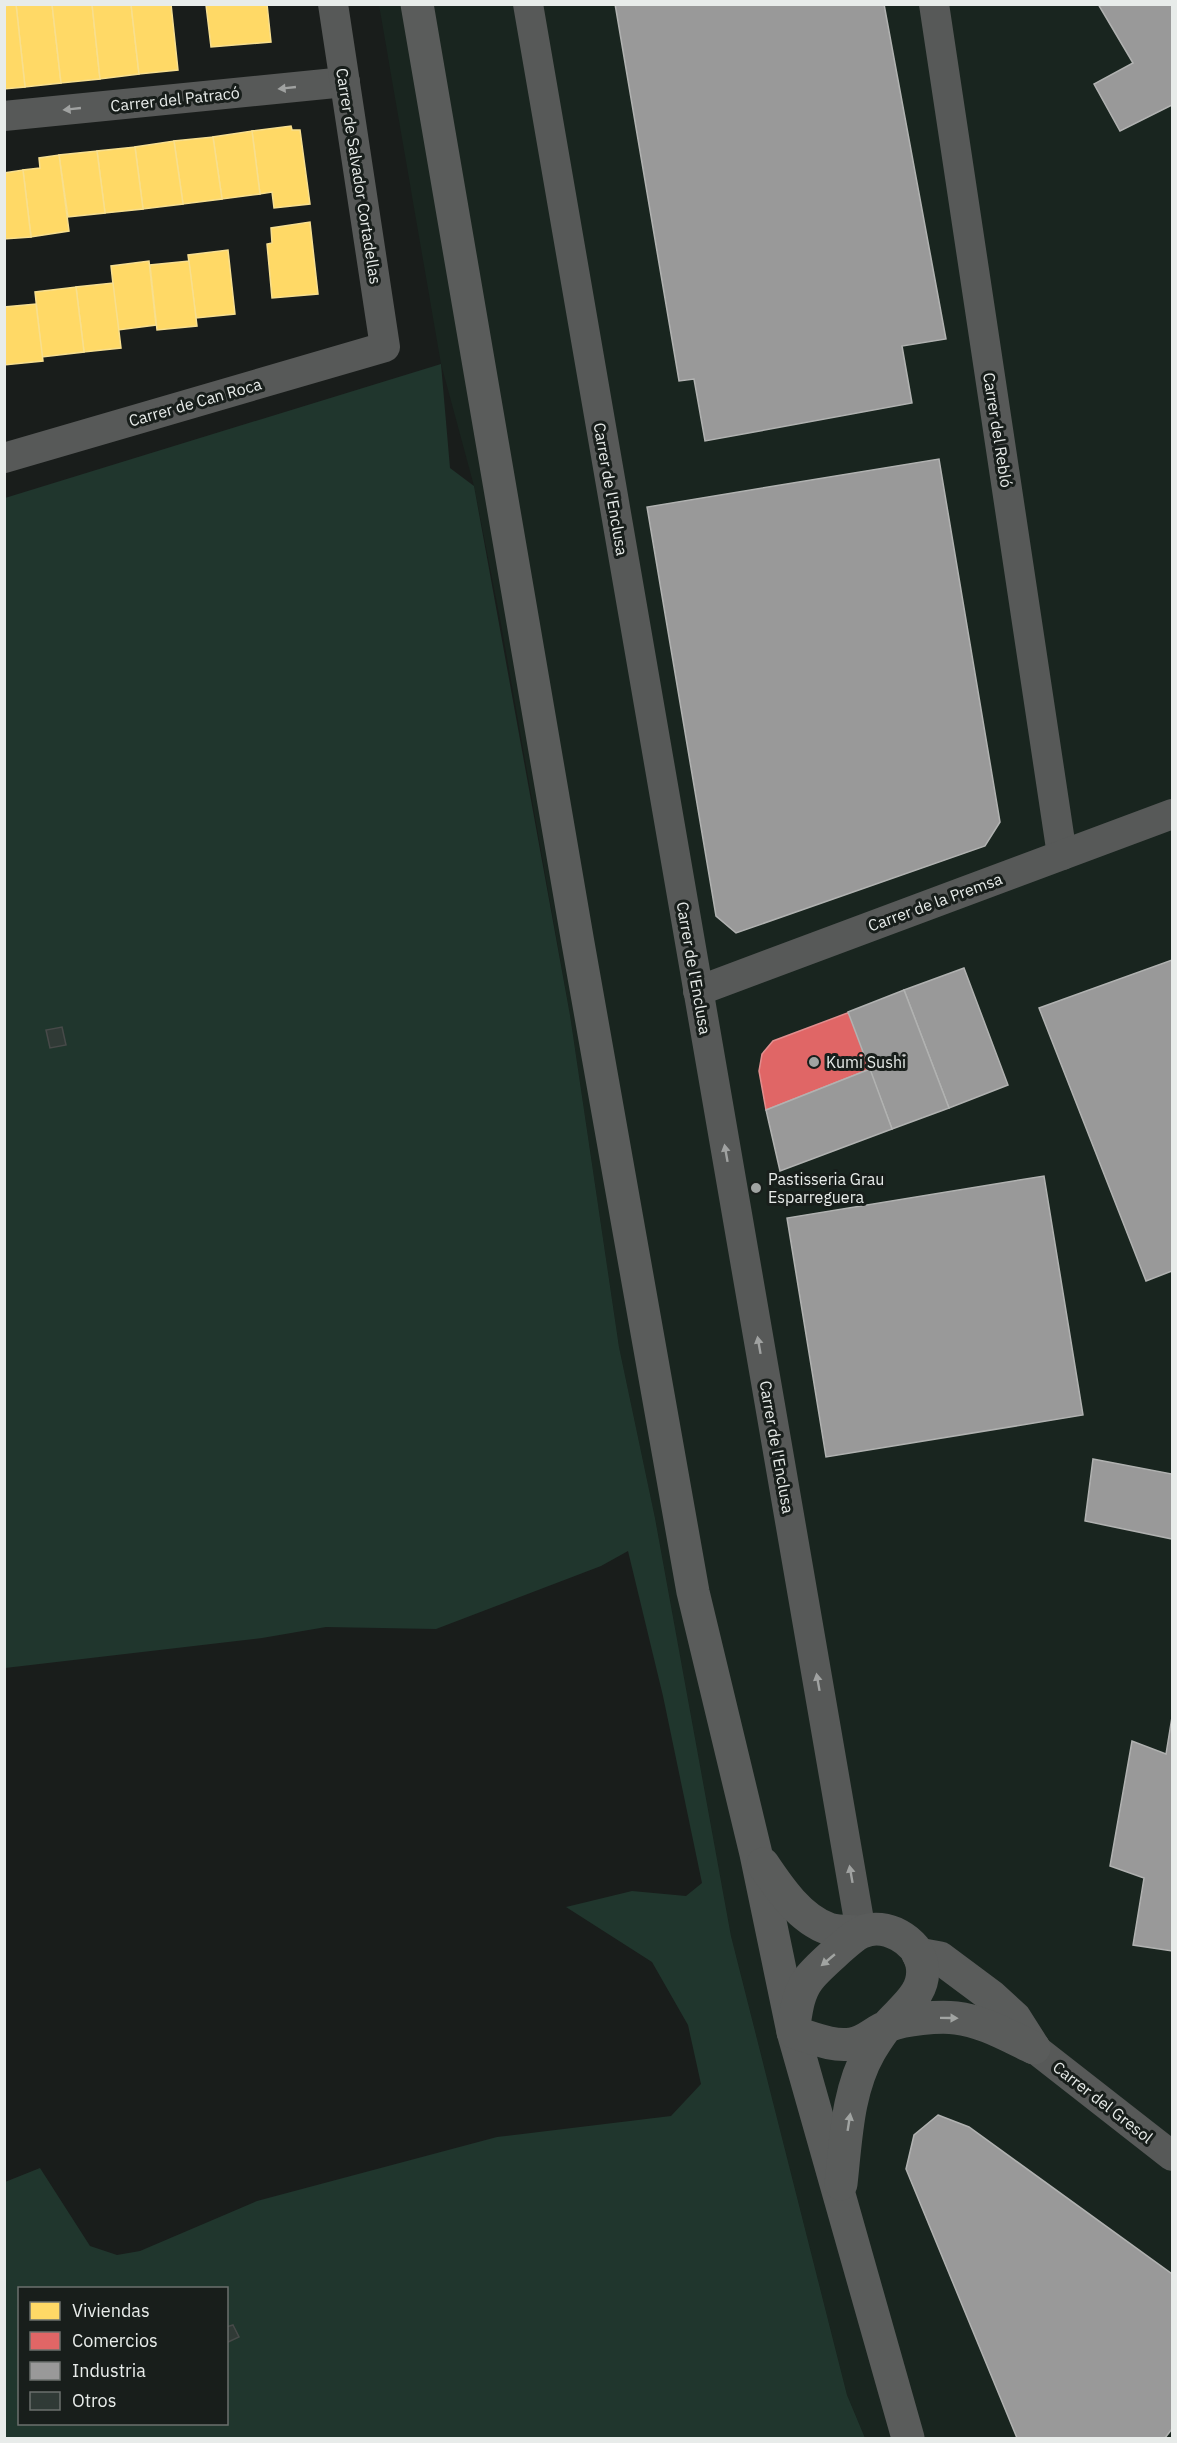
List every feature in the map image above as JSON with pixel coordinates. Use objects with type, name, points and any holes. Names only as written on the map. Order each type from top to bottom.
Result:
[{"type":"street","name":"Carrer de Salvador Cortadellas","points":[[333,4],[385,347]]},
{"type":"street","points":[[417,4],[693,1592],[756,1854],[793,2032],[908,2439]]},
{"type":"street","name":"Carrer de l'Enclusa","points":[[528,4],[861,1932]]},
{"type":"street","name":"Carrer del Rebló","points":[[934,4],[1062,855]]},
{"type":"street","name":"Carrer del Patracó","points":[[4,116],[345,82]]},
{"type":"street","name":"Carrer de Can Roca","points":[[4,458],[385,347]]},
{"type":"street","name":"Carrer de la Premsa","points":[[698,991],[1173,814]]},
{"type":"street","points":[[756,1854],[779,1889],[812,1919],[829,1929],[861,1932],[880,1929],[899,1934],[915,1948],[922,1965],[918,1989],[912,2002],[887,2026],[866,2040],[851,2045],[834,2044],[793,2032]]},
{"type":"street","points":[[793,2032],[798,1999],[809,1978],[861,1932]]},
{"type":"street","points":[[918,1953],[940,1958],[991,1996],[1015,2018],[1034,2048]]},
{"type":"street","points":[[839,2200],[848,2124],[858,2077],[870,2052],[887,2026],[918,2020],[957,2018],[1034,2048]]},
{"type":"street","name":"Carrer del Gresol","points":[[1034,2048],[1173,2156]]},
{"type":"shaded area","points":[[379,5],[1172,5],[1172,2438],[865,2438],[847,2395],[731,1936],[655,1518],[619,1347],[570,1015],[501,624],[474,486],[441,364]]},
{"type":"green space","points":[[441,364],[450,468],[474,486],[570,1015],[619,1347],[655,1518],[731,1936],[847,2395],[865,2438],[5,2438],[5,2182],[40,2168],[90,2246],[117,2255],[140,2251],[257,2201],[497,2137],[671,2116],[701,2084],[688,2025],[652,1962],[566,1907],[632,1891],[686,1896],[702,1883],[663,1696],[628,1551],[601,1566],[436,1629],[326,1627],[262,1638],[5,1668],[5,498]]},
{"type":"building: Viviendas","points":[[16,4],[52,4],[61,83],[25,87]]},
{"type":"building: Viviendas","points":[[16,4],[25,87],[4,89],[4,6]]},
{"type":"building: Viviendas","points":[[52,4],[92,4],[100,79],[61,83]]},
{"type":"building: Viviendas","points":[[92,4],[131,4],[139,74],[100,79]]},
{"type":"building: Viviendas","points":[[131,4],[171,4],[178,70],[139,74]]},
{"type":"building: Viviendas","points":[[267,4],[271,42],[211,47],[206,5]]},
{"type":"building: Viviendas","points":[[291,126],[292,130],[300,130],[310,204],[274,208],[272,192],[260,194],[252,131]]},
{"type":"building: Viviendas","points":[[252,131],[260,194],[222,199],[213,137]]},
{"type":"building: Viviendas","points":[[213,137],[222,199],[183,204],[174,141]]},
{"type":"building: Viviendas","points":[[174,141],[183,204],[143,209],[135,147]]},
{"type":"building: Viviendas","points":[[135,147],[143,209],[105,213],[97,151]]},
{"type":"building: Viviendas","points":[[97,151],[105,213],[68,217],[59,155]]},
{"type":"building: Viviendas","points":[[59,155],[69,231],[31,237],[23,170],[40,168],[39,158]]},
{"type":"building: Viviendas","points":[[23,170],[31,237],[4,239],[4,173]]},
{"type":"building: Viviendas","points":[[310,222],[318,294],[272,298],[267,244],[272,243],[271,228]]},
{"type":"building: Viviendas","points":[[228,250],[235,314],[196,318],[188,255]]},
{"type":"building: Viviendas","points":[[149,261],[156,325],[118,330],[111,266]]},
{"type":"building: Viviendas","points":[[189,261],[197,326],[157,330],[150,265]]},
{"type":"building: Viviendas","points":[[113,283],[121,348],[84,352],[76,287]]},
{"type":"building: Viviendas","points":[[76,287],[84,352],[42,357],[35,292]]},
{"type":"building: Viviendas","points":[[36,304],[43,361],[4,365],[4,307]]},
{"type":"building: Comercios","name":"Kumi Sushi","points":[[850,1012],[870,1069],[766,1110],[759,1071],[762,1054],[773,1041]]},
{"type":"building: Industria","points":[[615,4],[884,4],[946,339],[902,346],[912,403],[705,441],[694,379],[679,381]]},
{"type":"building: Industria","points":[[1098,4],[1172,4],[1172,105],[1120,131],[1094,84],[1133,63]]},
{"type":"building: Industria","points":[[939,459],[1000,822],[985,846],[736,933],[716,916],[647,507]]},
{"type":"building: Industria","points":[[1172,960],[1172,1271],[1146,1281],[1039,1008]]},
{"type":"building: Industria","points":[[964,968],[1008,1085],[949,1108],[904,990]]},
{"type":"building: Industria","points":[[904,990],[949,1108],[892,1129],[848,1012]]},
{"type":"building: Industria","points":[[870,1069],[892,1129],[780,1171],[766,1110]]},
{"type":"building: Industria","points":[[1044,1176],[1083,1415],[826,1457],[787,1218]]},
{"type":"building: Industria","points":[[1093,1459],[1172,1474],[1172,1539],[1085,1521]]},
{"type":"building: Industria","points":[[1172,1717],[1172,1951],[1133,1945],[1144,1878],[1110,1866],[1132,1741],[1166,1754]]},
{"type":"building: Industria","points":[[938,2115],[969,2127],[1172,2274],[1172,2429],[1165,2438],[1017,2438],[906,2169],[914,2135]]},
{"type":"building: Otros","points":[[62,1027],[66,1045],[50,1048],[46,1030]]},
{"type":"building: Otros","points":[[233,2325],[239,2337],[228,2342],[228,2326]]},
{"type":"place","name":"Kumi Sushi","points":[[814,1062]]},
{"type":"place","name":"Pastisseria Grau Esparreguera","points":[[756,1188]]}]
